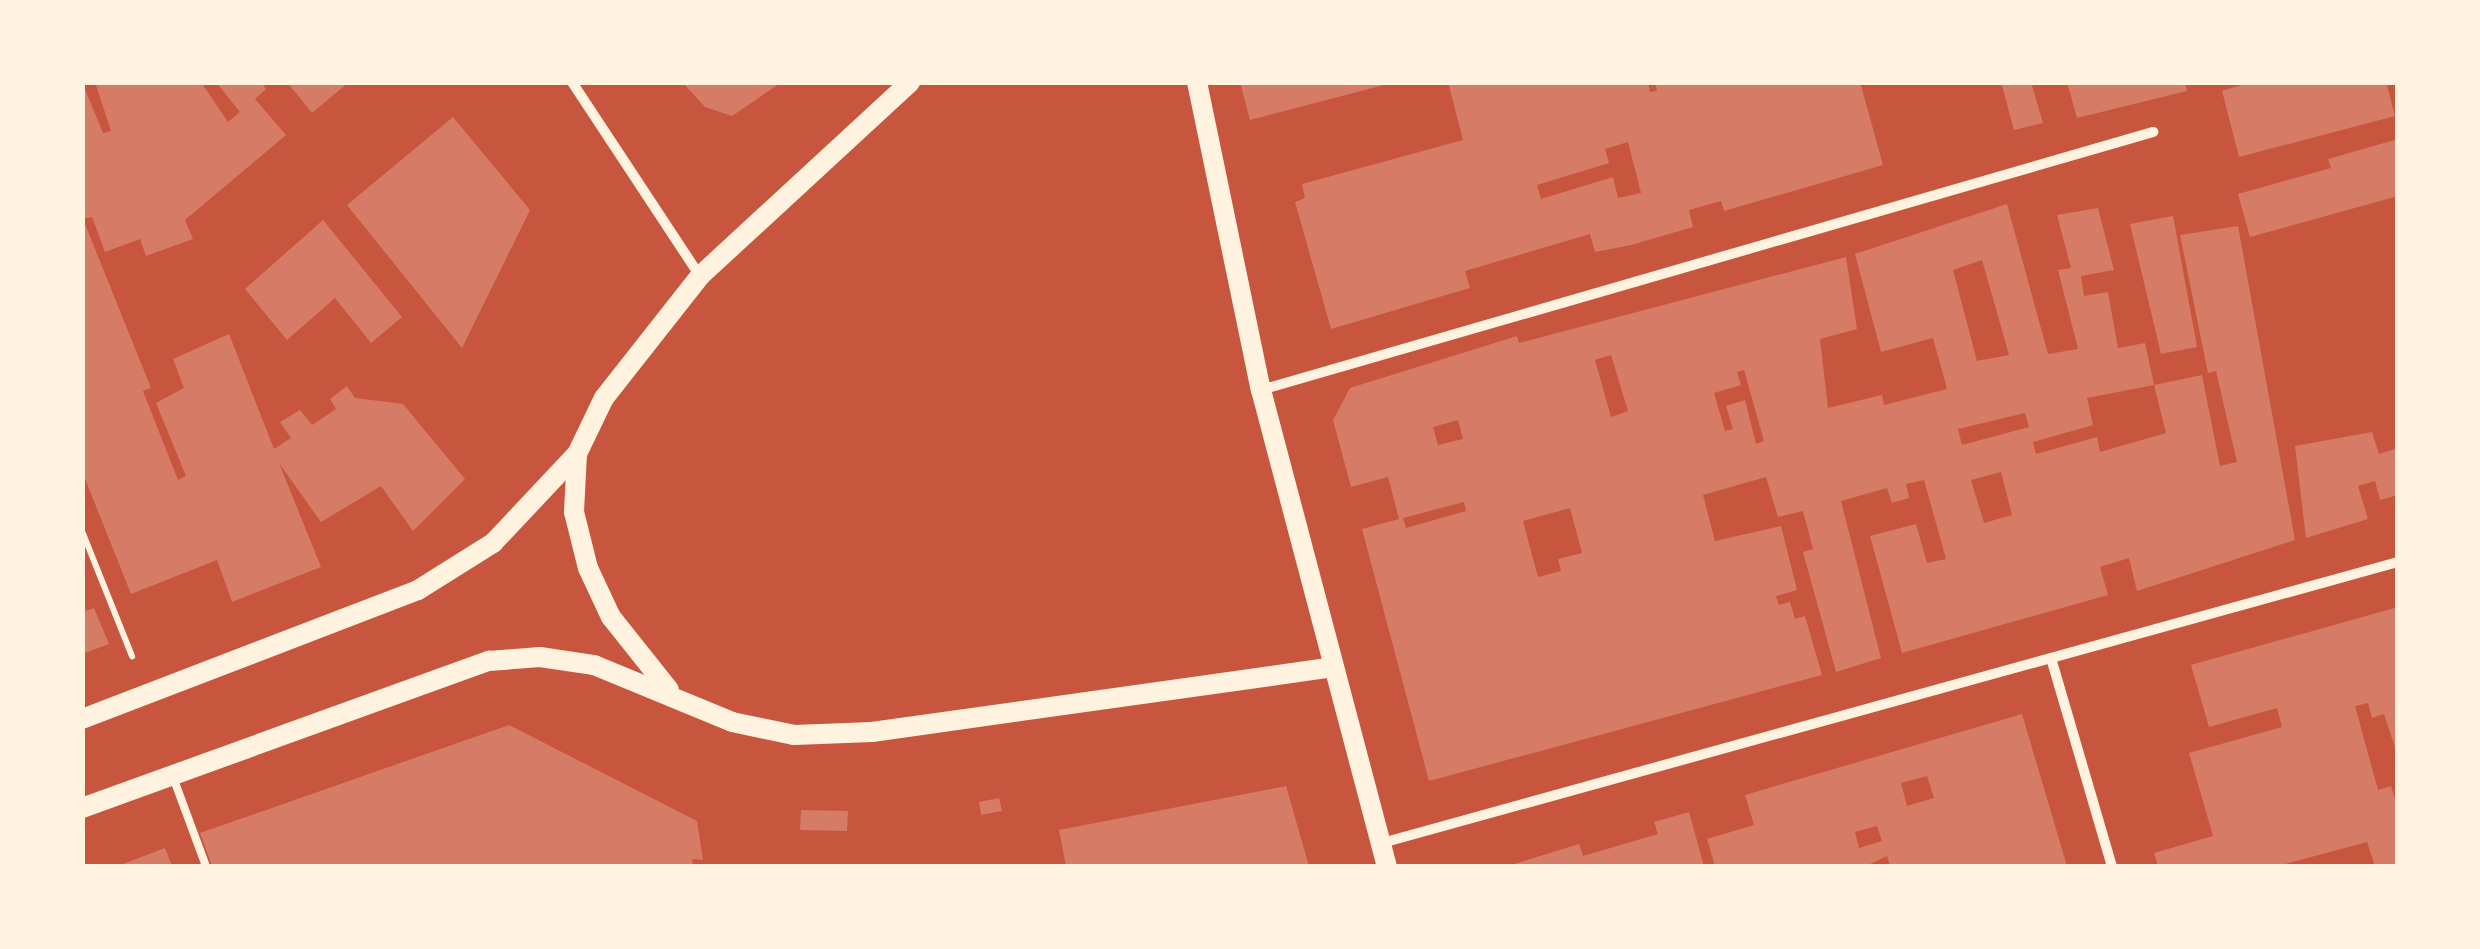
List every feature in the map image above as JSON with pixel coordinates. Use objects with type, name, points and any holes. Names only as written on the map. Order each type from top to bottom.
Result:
[{"type":"main road","points":[[82,720],[418,590],[460,568],[523,516],[576,454],[604,398],[700,276],[910,82]]},
{"type":"main road","points":[[1197,82],[1261,390],[1330,668],[1387,866]]},
{"type":"main road","points":[[576,454],[574,512],[588,568],[611,617],[670,692]]},
{"type":"main road","points":[[82,808],[489,661],[540,657],[594,664],[670,692],[732,722],[794,735],[872,732],[1330,668]]},
{"type":"street","points":[[572,82],[700,276]]},
{"type":"street","points":[[1261,390],[2153,132]]},
{"type":"street","points":[[1381,843],[2398,562]]},
{"type":"street","points":[[2051,658],[2112,866]]},
{"type":"lane","points":[[172,775],[206,866]]},
{"type":"path","points":[[82,531],[146,695]]},
{"type":"building","points":[[82,82],[103,133],[111,131],[95,82],[201,82],[228,122],[240,112],[216,82],[261,82],[266,89],[255,99],[286,135],[185,220],[193,239],[146,256],[140,239],[105,252],[92,217],[83,219],[151,388],[143,391],[178,480],[186,476],[156,403],[184,388],[173,359],[229,334],[274,449],[291,438],[280,422],[300,410],[312,425],[336,409],[330,399],[347,386],[355,398],[403,404],[465,479],[413,531],[381,486],[321,522],[279,463],[321,567],[232,602],[217,560],[131,594],[82,471]]},
{"type":"building","points":[[287,82],[349,82],[312,113]]},
{"type":"building","points":[[682,82],[782,82],[732,116],[705,107]]},
{"type":"building","points":[[1240,82],[1388,82],[1388,84],[1250,120]]},
{"type":"building","points":[[1448,82],[1648,82],[1650,92],[1657,91],[1655,82],[1860,82],[1883,165],[1724,211],[1721,201],[1689,210],[1693,227],[1631,245],[1595,252],[1590,234],[1465,271],[1470,288],[1331,329],[1295,202],[1305,198],[1302,184],[1463,140]],"holes":[[[1628,142],[1641,193],[1618,198],[1613,177],[1541,199],[1537,185],[1609,163],[1605,149]]]},
{"type":"building","points":[[2001,82],[2031,82],[2043,123],[2014,130]]},
{"type":"building","points":[[2067,82],[2185,82],[2187,91],[2077,118]]},
{"type":"building","points":[[2251,82],[2386,82],[2395,116],[2239,157],[2222,91]]},
{"type":"building","points":[[453,117],[530,210],[462,348],[347,205]]},
{"type":"building","points":[[2398,139],[2398,196],[2250,237],[2238,194],[2331,168],[2328,159]]},
{"type":"building","points":[[2007,204],[2048,354],[2078,349],[2058,270],[2071,268],[2057,215],[2098,208],[2114,270],[2081,276],[2084,296],[2108,292],[2118,348],[2145,343],[2154,385],[2202,375],[2220,466],[2237,462],[2216,371],[2208,373],[2180,235],[2238,226],[2295,540],[2137,591],[2129,558],[2100,567],[2108,595],[1902,653],[1870,536],[1916,524],[1927,563],[1946,559],[1924,480],[1906,484],[1909,498],[1892,503],[1887,488],[1841,501],[1881,658],[1836,672],[1803,552],[1813,549],[1803,511],[1778,517],[1766,477],[1703,495],[1715,541],[1781,526],[1797,590],[1776,596],[1779,605],[1790,602],[1795,619],[1805,616],[1822,675],[1429,781],[1362,529],[1399,519],[1388,477],[1351,487],[1333,420],[1350,388],[1517,336],[1519,343],[1846,257],[1857,329],[1820,339],[1828,408],[1882,395],[1884,405],[1947,389],[1933,338],[1881,352],[1855,254]],"holes":[[[1982,260],[2009,355],[1977,361],[1953,270]],[[1611,355],[1628,411],[1611,417],[1595,360]],[[1744,370],[1764,441],[1756,444],[1745,400],[1726,406],[1733,429],[1725,431],[1714,393],[1741,385],[1737,372]],[[2154,385],[2166,433],[2100,452],[2097,437],[2036,454],[2033,442],[2093,425],[2087,398]],[[2025,413],[2029,427],[1962,445],[1958,429]],[[1458,420],[1463,439],[1438,445],[1433,427]],[[2001,472],[2012,515],[1984,523],[1971,480]],[[1464,502],[1466,511],[1406,528],[1403,518]],[[1570,508],[1582,553],[1558,559],[1561,571],[1538,577],[1523,521]]]},
{"type":"building","points":[[2173,216],[2197,347],[2161,354],[2130,224]]},
{"type":"building","points":[[323,220],[402,317],[371,343],[335,298],[287,340],[245,289]]},
{"type":"building","points":[[2372,432],[2379,454],[2398,448],[2398,495],[2380,500],[2375,481],[2358,486],[2368,519],[2306,538],[2295,446]]},
{"type":"building","points":[[82,603],[86,611],[94,608],[109,644],[82,654]]},
{"type":"building","points":[[2398,607],[2398,757],[2384,714],[2372,718],[2368,703],[2355,706],[2378,790],[2391,786],[2398,808],[2398,866],[2375,866],[2367,842],[2278,866],[2158,866],[2154,853],[2213,836],[2189,753],[2282,727],[2277,708],[2209,727],[2191,665]]},
{"type":"building","points":[[2022,714],[2067,866],[1890,866],[1887,856],[1866,866],[1715,866],[1707,839],[1754,825],[1745,795]],"holes":[[[1927,776],[1934,798],[1907,806],[1901,783]],[[1877,826],[1882,841],[1859,848],[1855,832]]]},
{"type":"building","points":[[509,725],[697,821],[703,860],[692,859],[693,866],[212,866],[200,833]]},
{"type":"building","points":[[1286,786],[1309,866],[1066,866],[1059,830]]},
{"type":"building","points":[[999,798],[1002,811],[981,815],[979,802]]},
{"type":"building","points":[[801,810],[848,811],[847,831],[800,830]]},
{"type":"building","points":[[1689,812],[1704,866],[1508,866],[1579,844],[1583,856],[1658,834],[1654,822]]},
{"type":"building","points":[[165,848],[172,866],[123,864]]}]
